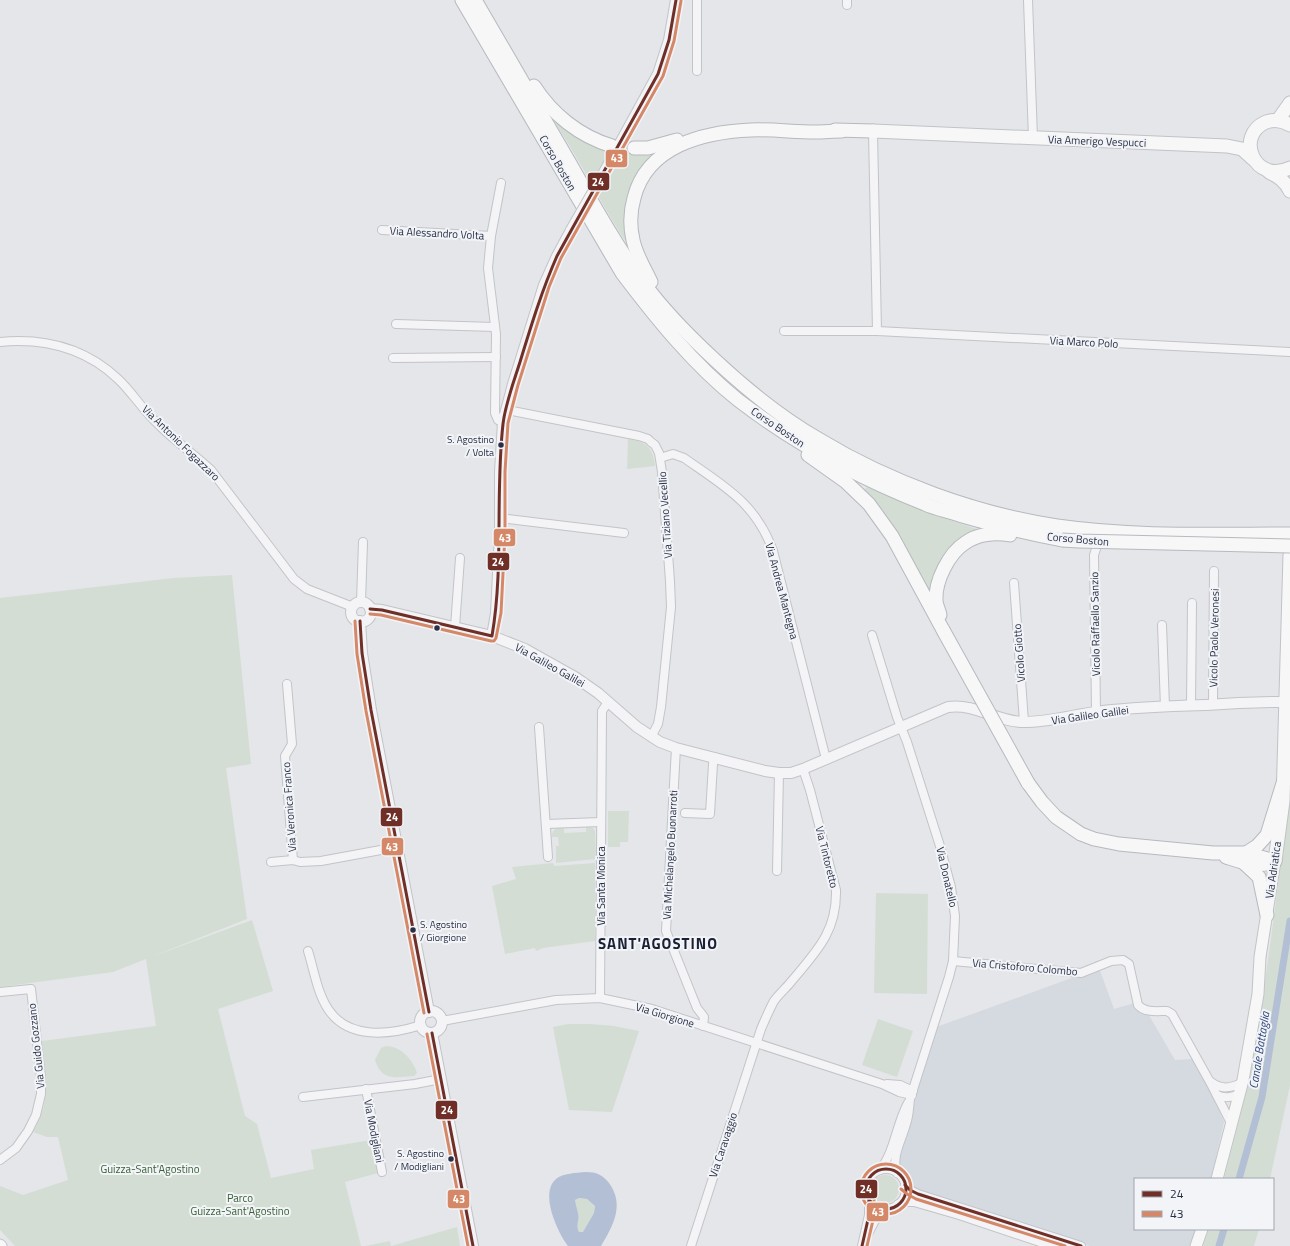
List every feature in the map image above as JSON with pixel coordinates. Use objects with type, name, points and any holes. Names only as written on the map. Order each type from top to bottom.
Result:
[{"type":"main road","name":"Corso Boston","points":[[462,0],[622,273],[644,303],[695,361],[738,400],[802,444],[860,475],[926,505],[1017,531],[1062,540],[1080,541],[1290,546]]},
{"type":"main road","name":"Corso Boston","points":[[475,0],[606,226],[635,271],[664,308],[742,385],[781,415],[819,440],[868,467],[929,492],[1014,518],[1057,526],[1130,533],[1290,534]]},
{"type":"main road","points":[[490,26],[506,43],[542,98],[560,117],[576,130],[601,143],[612,146]]},
{"type":"main road","points":[[1284,122],[1290,103]]},
{"type":"main road","name":"Via Amerigo Vespucci","points":[[1227,146],[1242,142],[1252,136],[1256,129],[1270,121],[1284,122]]},
{"type":"main road","points":[[634,148],[648,148],[712,130],[730,127],[760,126],[815,127],[842,130],[1033,138]]},
{"type":"main road","points":[[664,308],[642,263],[633,240],[630,212],[637,187],[643,175],[651,165],[661,155],[674,147],[714,135],[751,130],[816,132],[842,130]]},
{"type":"main road","points":[[1252,136],[1250,151],[1253,159]]},
{"type":"main road","name":"Via Amerigo Vespucci","points":[[1033,138],[1227,146],[1242,149],[1259,166],[1266,170]]},
{"type":"main road","points":[[1266,170],[1274,172],[1283,171],[1290,168]]},
{"type":"main road","points":[[1266,170],[1281,178],[1290,191]]},
{"type":"main road","points":[[738,400],[764,424],[846,482],[869,504],[892,536],[1028,783],[1042,802],[1056,817],[1081,834],[1094,839],[1119,844],[1275,861]]},
{"type":"main road","points":[[943,630],[936,600],[938,583],[949,560],[965,543],[986,534],[1001,533],[1037,540],[1062,540]]},
{"type":"main road","name":"Via Adriatica","points":[[1217,1178],[1241,1089],[1258,994],[1260,957],[1282,807],[1290,555]]},
{"type":"main road","points":[[1245,858],[1267,835],[1284,780]]},
{"type":"main road","points":[[1245,858],[1259,877],[1267,915]]},
{"type":"main road","points":[[1196,1246],[1202,1230]]},
{"type":"street","points":[[492,636],[496,613],[500,518],[500,466],[503,422],[513,384],[544,285],[557,256],[570,230],[601,178],[658,74],[669,40],[676,0]]},
{"type":"street","points":[[697,0],[697,71]]},
{"type":"street","name":"Via Amerigo Vespucci","points":[[1028,0],[1033,138]]},
{"type":"street","points":[[873,131],[877,331]]},
{"type":"street","name":"Via Alessandro Volta","points":[[501,183],[491,236],[488,268],[496,327],[495,413],[498,420],[503,422]]},
{"type":"street","name":"Via Alessandro Volta","points":[[382,230],[491,236]]},
{"type":"street","points":[[396,324],[496,327]]},
{"type":"street","name":"Via Marco Polo","points":[[784,331],[877,331],[1290,352]]},
{"type":"street","name":"Via Antonio Fogazzaro","points":[[0,342],[18,340],[38,341],[60,346],[86,355],[111,372],[155,422],[198,457],[211,470],[294,579],[307,589],[356,604]]},
{"type":"street","points":[[393,358],[496,357]]},
{"type":"street","name":"Via Tiziano Vecellio","points":[[507,410],[648,439],[655,445],[660,458],[671,607],[661,707],[658,724],[651,737]]},
{"type":"street","name":"Via Andrea Mantegna","points":[[660,458],[673,454],[684,458],[740,499],[751,510],[764,528],[773,551],[826,759]]},
{"type":"street","points":[[500,518],[624,533]]},
{"type":"street","name":"Vicolo Raffaello Sanzio","points":[[1096,712],[1094,555],[1100,537]]},
{"type":"street","points":[[356,604],[366,604],[370,610],[368,618],[360,621],[356,620],[351,615],[351,611],[356,604],[363,542]]},
{"type":"street","points":[[455,627],[460,558]]},
{"type":"street","name":"Vicolo Paolo Veronesi","points":[[1213,704],[1214,571]]},
{"type":"street","name":"Vicolo Giotto","points":[[1014,583],[1024,722]]},
{"type":"street","name":"Vicolo Paolo Veronesi","points":[[1191,705],[1192,603]]},
{"type":"street","name":"Via Galileo Galilei","points":[[370,610],[382,610],[492,636],[525,650],[575,677],[658,741],[676,748],[779,774],[791,773],[803,769],[936,711],[957,705],[977,709],[1009,721],[1024,722],[1052,720],[1096,712],[1191,705],[1286,702]]},
{"type":"street","points":[[360,621],[362,652],[371,710],[429,1012]]},
{"type":"street","points":[[1162,625],[1165,707]]},
{"type":"street","points":[[872,635],[901,726]]},
{"type":"street","name":"Via Veronica Franco","points":[[287,684],[292,744],[285,756],[293,860]]},
{"type":"street","name":"Via Santa Monica","points":[[600,998],[602,711],[608,702]]},
{"type":"street","name":"Via Donatello","points":[[897,1173],[895,1158],[908,1116],[916,1079],[946,991],[952,961],[955,916],[951,887],[936,832],[901,726]]},
{"type":"street","points":[[539,727],[548,857]]},
{"type":"street","name":"Via Michelangelo Buonarroti","points":[[676,748],[666,931],[697,1008],[704,1017],[703,1026]]},
{"type":"street","points":[[685,813],[710,814],[712,764],[714,758]]},
{"type":"street","name":"Via Tintoretto","points":[[757,1044],[768,1013],[775,1000],[819,948],[825,938],[832,924],[836,903],[836,890],[810,790],[803,769]]},
{"type":"street","points":[[777,871],[779,774]]},
{"type":"street","points":[[546,824],[602,822]]},
{"type":"street","name":"Via Veronica Franco","points":[[271,862],[293,860],[300,862],[321,861],[397,848]]},
{"type":"street","points":[[308,951],[322,997],[329,1010],[338,1020],[347,1026],[369,1033],[386,1033],[421,1025]]},
{"type":"street","name":"Via Cristoforo Colombo","points":[[952,961],[1081,973],[1111,961],[1123,960],[1129,964],[1138,1005],[1141,1009],[1152,1011],[1167,1010],[1170,1012],[1210,1082],[1232,1125]]},
{"type":"street","name":"Via Guido Gozzano","points":[[0,992],[30,989],[41,1077],[41,1094],[36,1115],[28,1131],[16,1148],[0,1160]]},
{"type":"street","name":"Via Giorgione","points":[[442,1021],[556,1000],[600,998],[652,1009],[900,1089],[912,1095]]},
{"type":"street","points":[[429,1012],[438,1014],[442,1021],[439,1029],[432,1033],[425,1031],[421,1025],[422,1017],[429,1012]]},
{"type":"street","points":[[432,1033],[473,1246]]},
{"type":"street","name":"Via Caravaggio","points":[[691,1246],[757,1044]]},
{"type":"street","name":"Via Modigliani","points":[[303,1097],[415,1084],[441,1079]]},
{"type":"street","points":[[906,1107],[900,1089],[916,1079]]},
{"type":"street","points":[[1210,1082],[1224,1088],[1232,1087],[1241,1089]]},
{"type":"street","name":"Via Modigliani","points":[[366,1089],[382,1172]]},
{"type":"street","points":[[1217,1095],[1232,1097],[1241,1089]]},
{"type":"street","name":"Via Donatello","points":[[863,1243],[869,1215],[869,1199],[866,1192],[868,1181],[874,1172],[880,1170],[889,1157],[902,1114],[912,1095]]},
{"type":"street","points":[[880,1170],[892,1170],[897,1173],[901,1176],[905,1185],[910,1190],[918,1194],[1081,1246]]},
{"type":"street","points":[[898,1204],[904,1195],[905,1185]]},
{"type":"street","points":[[869,1199],[875,1205],[885,1208],[891,1208],[904,1202],[914,1202],[947,1211],[1052,1246]]},
{"type":"street","name":"Via Donatello","points":[[863,1243],[877,1217],[885,1208]]},
{"type":"shaded area","points":[[1099,968],[1114,1009],[1138,1002],[1143,1005],[1175,1060],[1193,1059],[1224,1122],[1211,1178],[1134,1178],[1134,1230],[1197,1230],[1191,1246],[1090,1246],[1003,1217],[904,1187],[903,1178],[897,1171],[887,1167],[931,1029]]},
{"type":"green space","points":[[559,121],[602,147],[627,154],[654,150],[656,156],[646,166],[630,240],[626,242],[608,212],[555,123]]},
{"type":"green space","points":[[628,439],[648,446],[655,466],[627,469]]},
{"type":"green space","points":[[867,487],[942,517],[988,532],[976,535],[937,583],[942,628],[861,492]]},
{"type":"green space","points":[[232,575],[251,764],[226,768],[247,919],[151,957],[252,920],[273,991],[218,1009],[245,1116],[257,1124],[271,1178],[314,1169],[311,1150],[371,1140],[378,1173],[345,1182],[361,1246],[15,1246],[0,1230],[0,1186],[23,1195],[68,1180],[58,1137],[47,1137],[33,1132],[44,1106],[46,1088],[42,1041],[156,1026],[146,959],[113,972],[0,987],[0,598],[174,578]]},
{"type":"green space","points":[[1290,777],[1290,1085],[1270,1178],[1224,1178],[1246,1092],[1267,966]]},
{"type":"green space","points":[[608,811],[629,811],[628,842],[620,842],[620,847],[608,847]]},
{"type":"green space","points":[[586,826],[593,828],[595,831],[596,859],[556,863],[556,846],[559,846],[558,837],[552,837],[554,830],[564,827],[564,833],[586,832]]},
{"type":"green space","points":[[553,863],[554,866],[595,863],[595,941],[543,948],[536,951],[535,948],[505,954],[492,886],[516,879],[512,867]]},
{"type":"green space","points":[[876,893],[928,894],[927,994],[874,993]]},
{"type":"green space","points":[[878,1019],[913,1031],[897,1077],[862,1065]]},
{"type":"green space","points":[[568,1024],[614,1026],[639,1031],[612,1112],[569,1110],[553,1027]]},
{"type":"green space","points":[[386,1046],[397,1048],[406,1055],[413,1063],[417,1073],[414,1076],[390,1077],[382,1072],[375,1060],[381,1048]]},
{"type":"green space","points":[[885,1175],[895,1179],[899,1189],[895,1199],[885,1203],[875,1199],[871,1189],[875,1179]]},
{"type":"green space","points":[[579,1198],[587,1199],[595,1206],[594,1213],[583,1232],[579,1232],[577,1227],[578,1213],[575,1200]]},
{"type":"green space","points":[[457,1227],[460,1246],[391,1246]]},
{"type":"green space","points":[[1209,1230],[1259,1230],[1254,1246],[1203,1246]]},
{"type":"green space","points":[[390,1241],[391,1246],[365,1246]]},
{"type":"water","points":[[582,1172],[596,1173],[602,1176],[614,1191],[617,1207],[616,1215],[610,1231],[601,1246],[568,1246],[555,1223],[552,1213],[549,1194],[551,1185],[559,1177]],"holes":[[[579,1198],[587,1199],[595,1206],[594,1213],[583,1232],[579,1232],[577,1227],[578,1216],[575,1200]]]},
{"type":"waterway","name":"Canale Battaglia","points":[[1239,1178],[1262,1097],[1290,921]]},
{"type":"waterway","name":"Canale Battaglia","points":[[1219,1246],[1224,1230]]},
{"type":"transit line","name":"24","points":[[370,609],[382,610],[492,636],[498,583],[501,450],[504,417],[510,393],[537,308],[557,256],[658,74],[669,40],[676,0]]},
{"type":"transit line","name":"43","points":[[370,614],[381,615],[491,641],[494,641],[496,638],[501,613],[508,423],[518,385],[549,287],[561,258],[663,76],[674,41],[681,1]]},
{"type":"transit line","name":"43","points":[[355,621],[357,654],[366,711],[424,1013]]},
{"type":"transit line","name":"24","points":[[360,621],[362,653],[371,710],[429,1012]]},
{"type":"transit line","name":"24","points":[[432,1033],[473,1246]]},
{"type":"transit line","name":"43","points":[[427,1034],[468,1246]]},
{"type":"transit line","name":"43","points":[[886,1164],[895,1166],[906,1175],[911,1189],[909,1198],[900,1209],[886,1214],[877,1212],[866,1203],[861,1189],[863,1180],[872,1169],[886,1164]]},
{"type":"transit line","name":"24","points":[[886,1169],[900,1175],[906,1189],[900,1203],[886,1209],[872,1203],[866,1189],[872,1175],[886,1169]]},
{"type":"transit line","name":"24","points":[[905,1185],[910,1190],[918,1194],[1081,1246]]},
{"type":"transit line","name":"43","points":[[901,1189],[916,1199],[1065,1246]]},
{"type":"transit line","name":"24","points":[[862,1246],[869,1215],[869,1199]]},
{"type":"transit line","name":"43","points":[[867,1246],[874,1216],[874,1199]]},
{"type":"place","name":"S. Agostino / Volta","points":[[501,445]]},
{"type":"place","name":"S. Agostino / Giorgione","points":[[413,930]]},
{"type":"place","name":"S. Agostino / Modigliani","points":[[451,1159]]},
{"type":"district","name":"SANT'AGOSTINO","points":[[658,943]]},
{"type":"park label","name":"Guizza-Sant'Agostino","points":[[150,1169]]},
{"type":"park label","name":"Parco Guizza-Sant'Agostino","points":[[240,1204]]}]
